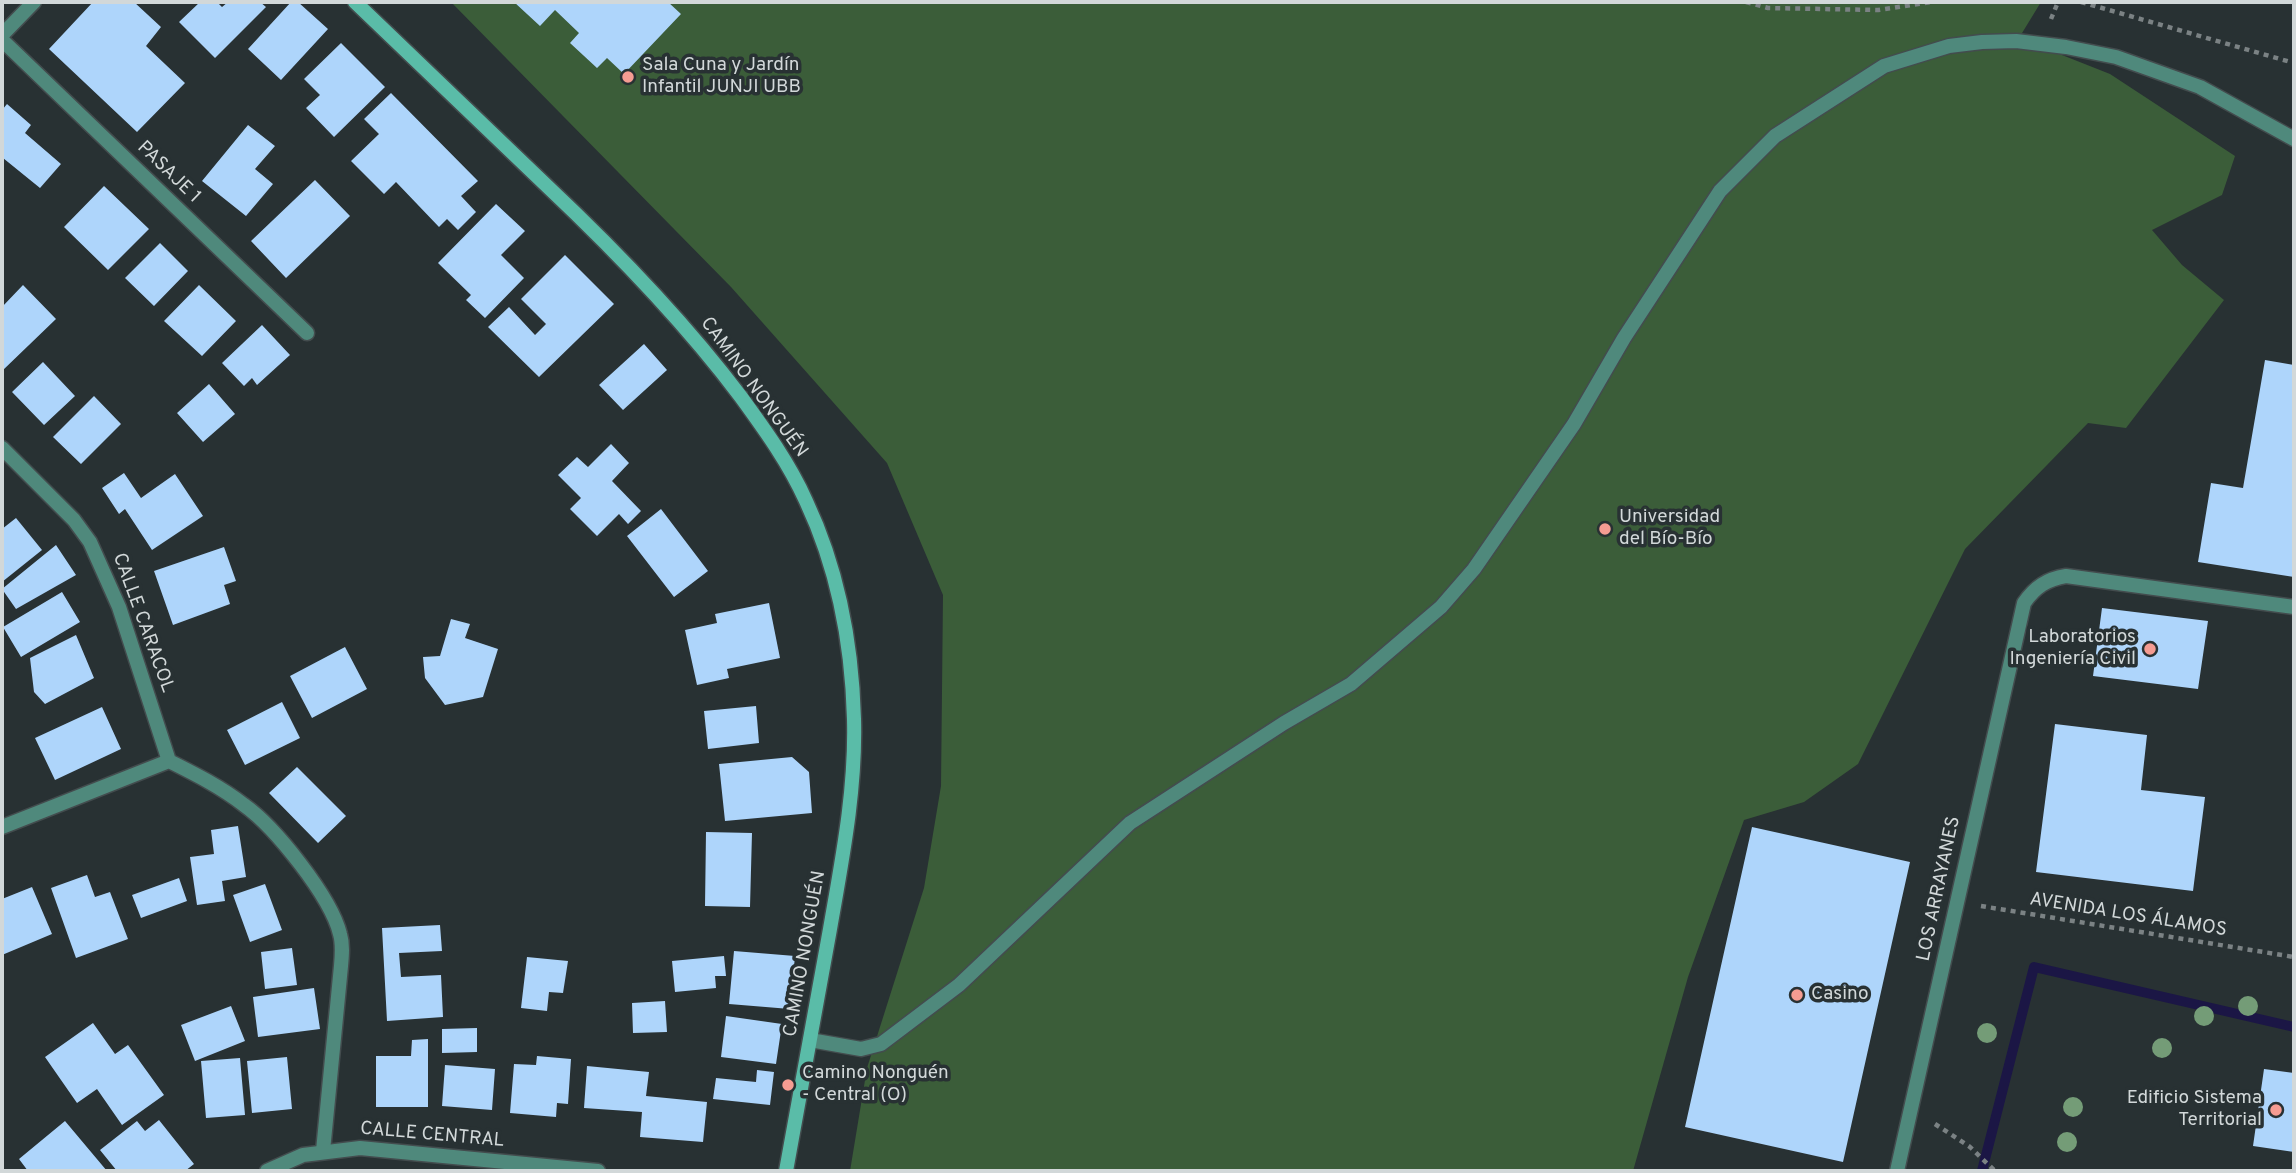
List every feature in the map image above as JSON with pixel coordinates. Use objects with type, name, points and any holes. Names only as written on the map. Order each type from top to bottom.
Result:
[{"type":"main road","name":"CAMINO NONGUÉN","points":[[355,2],[653,291],[699,343],[768,433],[807,501],[834,576],[843,617],[851,668],[854,720],[852,781],[845,842],[786,1171]]},
{"type":"street","points":[[2,37],[34,2]]},
{"type":"street","name":"PASAJE 1","points":[[2,37],[307,333]]},
{"type":"street","points":[[810,1040],[861,1049],[881,1044],[959,985],[1130,823],[1284,723],[1351,684],[1441,607],[1474,569],[1574,424],[1625,338],[1720,191],[1775,136],[1884,66],[1949,46],[1982,42],[2016,41],[2066,47],[2116,57],[2200,87],[2294,139]]},
{"type":"street","name":"CALLE CARACOL","points":[[2,448],[74,520],[90,542],[119,607],[169,761]]},
{"type":"street","name":"LOS ARRAYANES","points":[[1897,1171],[2024,603],[2032,592],[2054,578],[2066,576],[2294,607]]},
{"type":"street","points":[[2,827],[169,761],[246,805],[279,836],[326,901],[335,919],[342,948],[323,1152]]},
{"type":"street","name":"CALLE CENTRAL","points":[[267,1171],[303,1155],[359,1148],[598,1171]]},
{"type":"path","points":[[1746,2],[1768,8],[1878,10],[1931,2]]},
{"type":"path","points":[[2081,2],[2294,63]]},
{"type":"path","name":"AVENIDA LOS ÁLAMOS","points":[[1957,902],[2294,957]]},
{"type":"path","points":[[1911,1108],[1970,1147],[1995,1171]]},
{"type":"green space","name":"Universidad del Bío-Bío","points":[[451,2],[2041,2],[2019,38],[2110,74],[2235,156],[2222,195],[2152,230],[2182,265],[2224,300],[2126,428],[2088,423],[1965,549],[1858,764],[1804,802],[1744,820],[1688,977],[1633,1171],[850,1171],[867,1068],[924,888],[941,786],[943,595],[887,463],[731,287]]},
{"type":"building","points":[[93,2],[134,2],[161,27],[146,46],[185,83],[137,132],[49,49]]},
{"type":"building","points":[[200,2],[217,2],[222,7],[228,2],[260,2],[266,7],[215,58],[179,22]]},
{"type":"building","points":[[291,2],[298,2],[328,29],[281,80],[248,49]]},
{"type":"building","points":[[514,2],[668,2],[681,14],[624,74],[607,58],[597,68],[570,43],[579,33],[555,10],[540,26]]},
{"type":"building","points":[[341,43],[385,87],[334,137],[306,108],[320,95],[304,79]]},
{"type":"building","points":[[391,93],[478,181],[461,196],[476,212],[458,230],[447,219],[439,227],[396,182],[384,194],[351,161],[379,134],[364,119]]},
{"type":"building","points":[[7,104],[31,125],[25,133],[61,164],[40,188],[3,158],[2,160],[2,110]]},
{"type":"building","points":[[248,125],[275,146],[255,169],[273,184],[246,216],[202,181]]},
{"type":"building","points":[[315,180],[350,216],[286,278],[251,241]]},
{"type":"building","points":[[104,186],[149,229],[108,270],[64,227]]},
{"type":"building","points":[[496,204],[525,231],[501,255],[524,278],[485,318],[466,300],[471,295],[438,263]]},
{"type":"building","points":[[160,243],[188,271],[154,306],[125,278]]},
{"type":"building","points":[[565,255],[614,304],[539,377],[488,327],[509,307],[535,335],[546,324],[521,299]]},
{"type":"building","points":[[23,285],[56,319],[2,371],[2,307]]},
{"type":"building","points":[[199,285],[236,321],[202,356],[164,321]]},
{"type":"building","points":[[262,325],[290,355],[257,385],[252,378],[244,386],[222,363]]},
{"type":"building","points":[[644,344],[667,370],[623,410],[599,385]]},
{"type":"building","points":[[2265,360],[2294,365],[2294,577],[2198,562],[2211,483],[2243,488]]},
{"type":"building","points":[[43,362],[75,396],[44,425],[12,392]]},
{"type":"building","points":[[209,384],[235,414],[203,442],[177,413]]},
{"type":"building","points":[[94,396],[121,424],[81,464],[53,437]]},
{"type":"building","points":[[611,444],[629,463],[612,481],[641,511],[628,524],[619,514],[597,536],[570,509],[581,498],[558,475],[577,457],[588,467]]},
{"type":"building","points":[[124,473],[141,498],[175,474],[203,516],[152,550],[125,509],[119,514],[102,488]]},
{"type":"building","points":[[661,509],[708,571],[674,597],[627,536]]},
{"type":"building","points":[[16,518],[42,550],[2,582],[2,529]]},
{"type":"building","points":[[56,545],[76,575],[16,609],[2,589]]},
{"type":"building","points":[[224,547],[236,581],[224,585],[230,604],[173,625],[154,571]]},
{"type":"building","points":[[62,592],[80,622],[21,657],[3,627]]},
{"type":"building","points":[[769,603],[780,658],[727,669],[729,678],[697,685],[685,630],[717,623],[715,614]]},
{"type":"building","name":"Laboratorios Ingeniería Civil","points":[[2102,608],[2208,621],[2198,689],[2093,676]]},
{"type":"building","points":[[451,619],[470,624],[465,638],[498,649],[483,697],[445,705],[425,678],[423,657],[440,656]]},
{"type":"building","points":[[76,635],[94,678],[45,704],[34,692],[30,658]]},
{"type":"building","points":[[345,647],[367,689],[312,718],[290,676]]},
{"type":"building","points":[[282,702],[300,738],[245,765],[227,730]]},
{"type":"building","points":[[756,706],[759,743],[708,749],[704,711]]},
{"type":"building","points":[[102,707],[121,749],[55,780],[35,738]]},
{"type":"building","points":[[2055,724],[2147,735],[2141,790],[2205,797],[2193,891],[2036,872]]},
{"type":"building","points":[[792,757],[809,772],[812,813],[725,821],[719,764]]},
{"type":"building","points":[[297,767],[346,816],[318,843],[269,793]]},
{"type":"building","points":[[238,826],[246,877],[222,881],[225,901],[197,905],[190,857],[214,854],[211,830]]},
{"type":"building","name":"Casino","points":[[1752,827],[1910,862],[1843,1162],[1685,1127]]},
{"type":"building","points":[[706,832],[752,833],[750,907],[705,906]]},
{"type":"building","points":[[87,875],[95,897],[110,892],[128,939],[76,958],[51,888]]},
{"type":"building","points":[[179,878],[187,901],[141,918],[132,895]]},
{"type":"building","points":[[265,884],[282,930],[250,942],[233,895]]},
{"type":"building","points":[[32,887],[52,934],[2,955],[2,899]]},
{"type":"building","points":[[440,925],[442,951],[399,953],[401,977],[441,975],[443,1017],[387,1021],[382,928]]},
{"type":"building","points":[[292,948],[297,985],[265,989],[261,952]]},
{"type":"building","points":[[734,951],[795,956],[790,1009],[729,1004]]},
{"type":"building","points":[[724,956],[726,976],[715,976],[716,988],[675,992],[672,961]]},
{"type":"building","points":[[527,957],[568,961],[563,993],[549,992],[547,1011],[521,1008]]},
{"type":"building","points":[[314,988],[320,1029],[258,1037],[253,997]]},
{"type":"building","points":[[665,1001],[667,1032],[633,1033],[632,1003]]},
{"type":"building","points":[[231,1006],[245,1041],[195,1061],[181,1025]]},
{"type":"building","points":[[726,1016],[782,1024],[776,1064],[721,1057]]},
{"type":"building","points":[[93,1023],[115,1054],[128,1045],[164,1095],[122,1125],[97,1089],[77,1103],[45,1057]]},
{"type":"building","points":[[477,1028],[477,1052],[442,1053],[442,1029]]},
{"type":"building","points":[[428,1039],[428,1107],[376,1107],[376,1056],[411,1056],[412,1040]]},
{"type":"building","points":[[537,1056],[571,1059],[568,1104],[557,1103],[556,1117],[510,1113],[514,1064],[536,1065]]},
{"type":"building","points":[[287,1057],[292,1109],[252,1113],[247,1061]]},
{"type":"building","points":[[240,1058],[245,1115],[206,1118],[201,1061]]},
{"type":"building","points":[[445,1065],[495,1069],[492,1110],[442,1106]]},
{"type":"building","points":[[587,1066],[649,1072],[646,1096],[707,1102],[703,1142],[640,1137],[642,1112],[584,1108]]},
{"type":"building","name":"Edificio Sistema Territorial","points":[[2264,1069],[2294,1073],[2294,1152],[2253,1146]]},
{"type":"building","points":[[757,1070],[774,1072],[770,1105],[713,1099],[716,1078],[756,1082]]},
{"type":"building","points":[[159,1120],[194,1164],[185,1171],[117,1171],[100,1150],[137,1121],[145,1131]]},
{"type":"building","points":[[65,1121],[107,1171],[28,1171],[19,1159]]},
{"type":"waterway","points":[[1982,1171],[2034,967],[2294,1027]]},
{"type":"place","name":"Sala Cuna y Jardín Infantil JUNJI UBB","points":[[628,77]]},
{"type":"place","name":"Universidad del Bío-Bío","points":[[1605,529]]},
{"type":"place","name":"Laboratorios Ingeniería Civil","points":[[2150,649]]},
{"type":"place","name":"Casino","points":[[1797,995]]},
{"type":"place","name":"Camino Nonguén - Central (O)","points":[[788,1085]]},
{"type":"place","name":"Edificio Sistema Territorial","points":[[2276,1110]]}]
